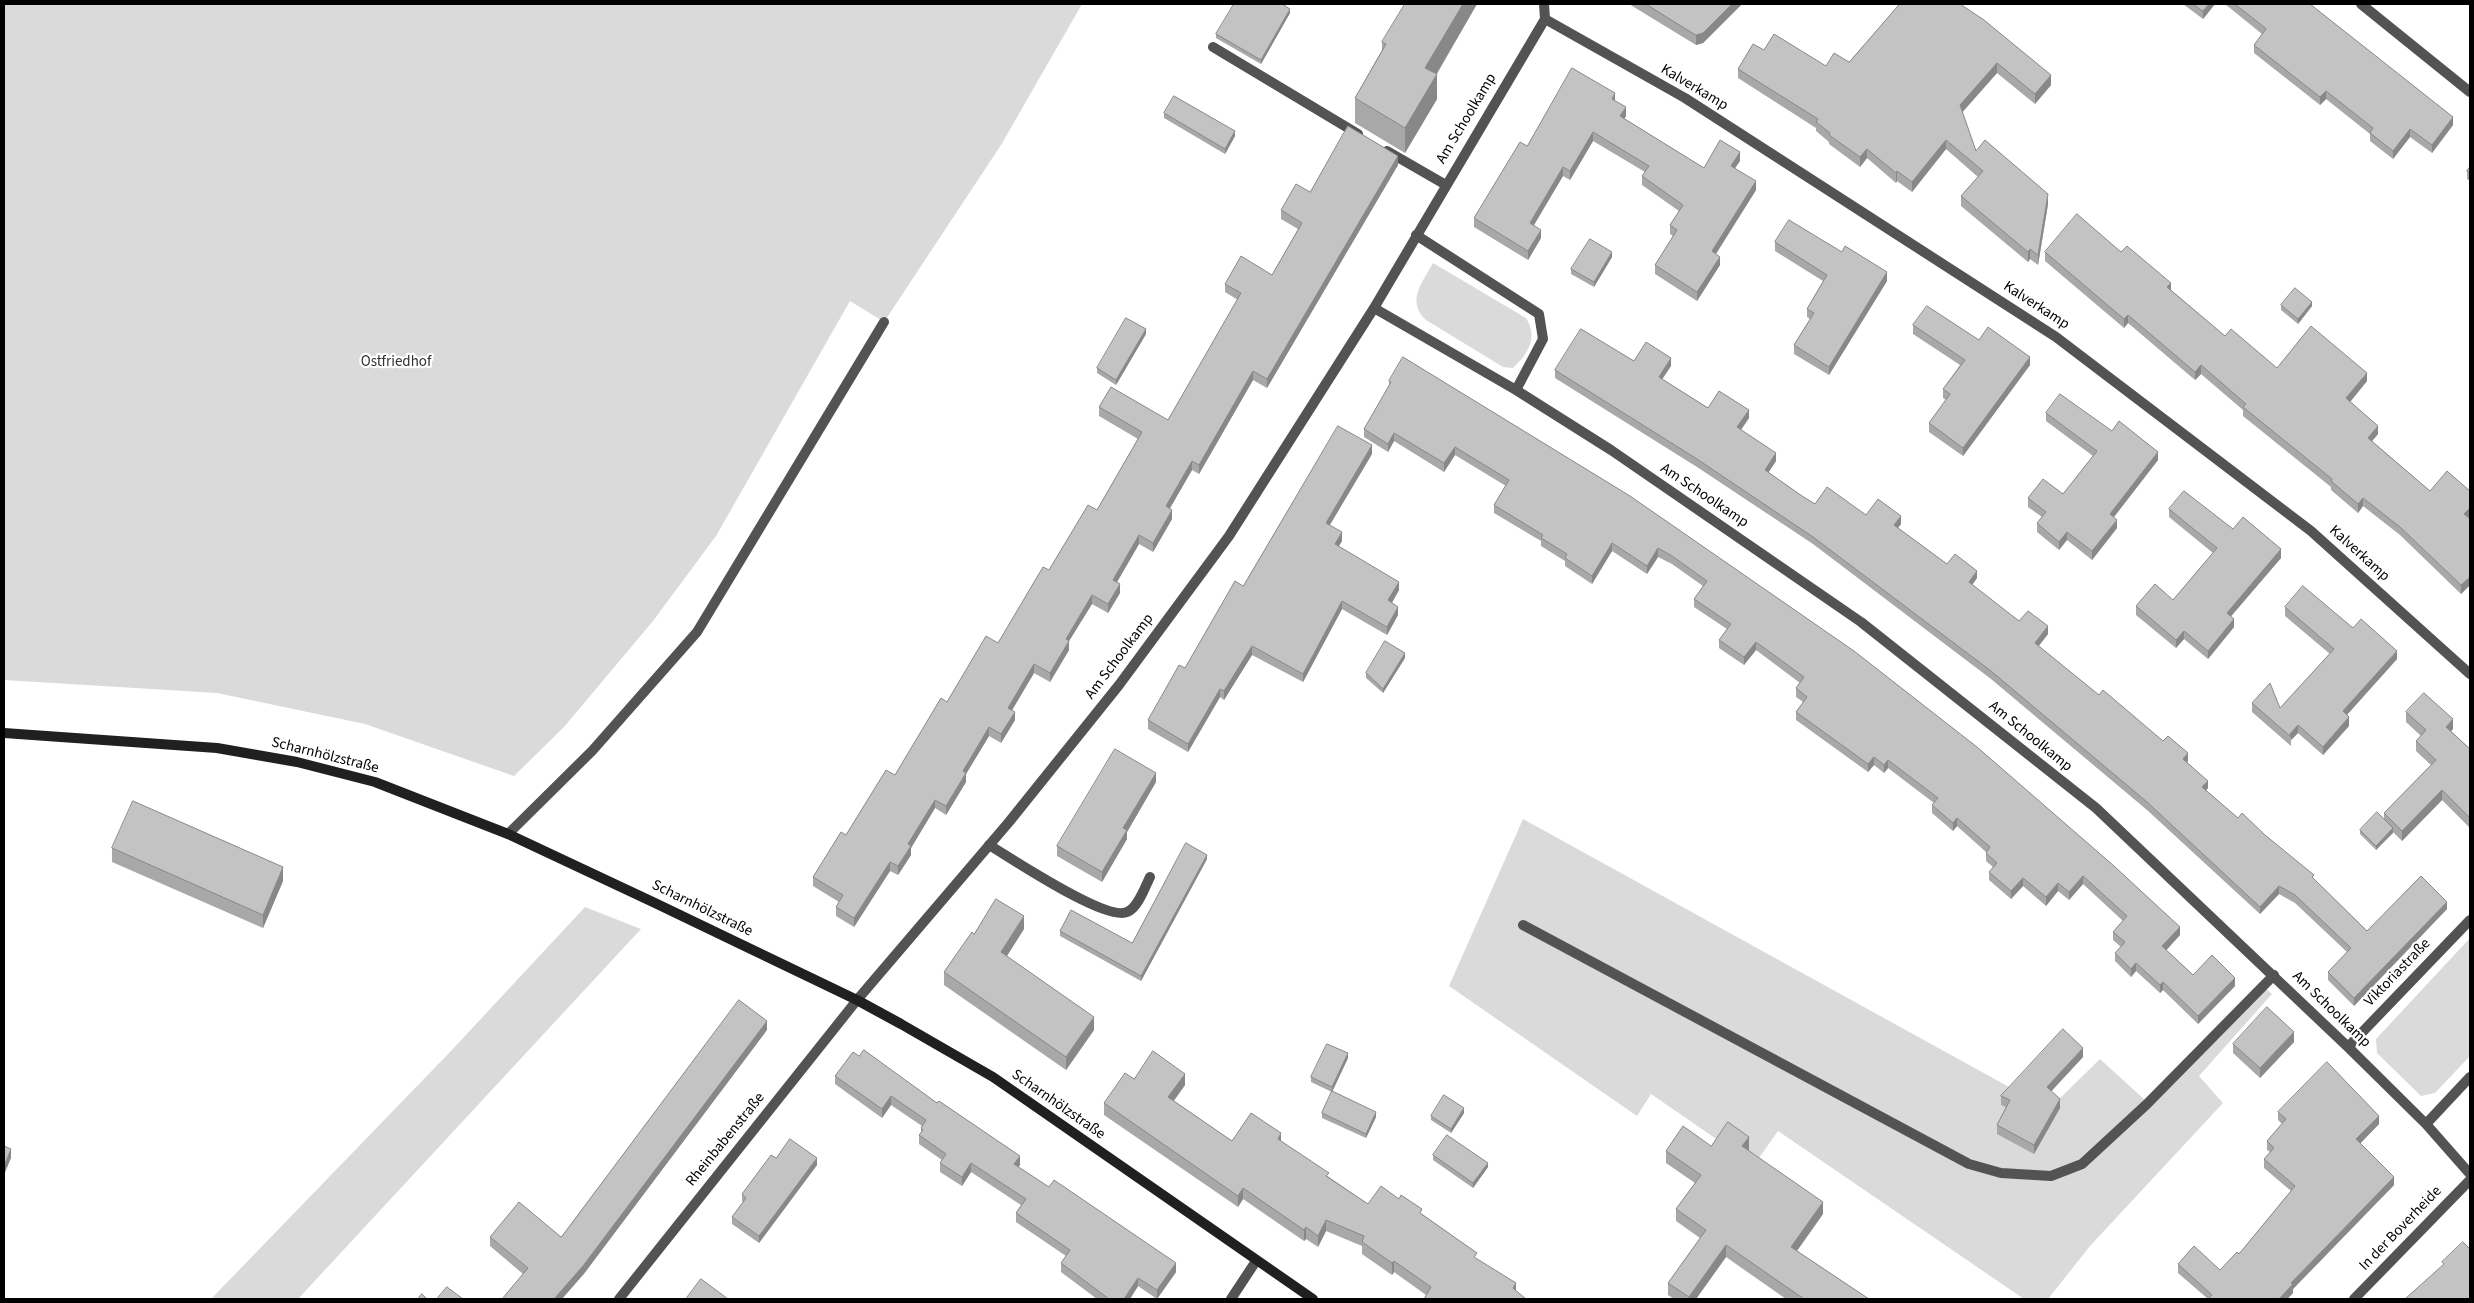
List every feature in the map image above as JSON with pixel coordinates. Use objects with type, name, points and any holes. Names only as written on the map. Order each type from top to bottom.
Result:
[{"type":"main road","name":"Scharnhölzstraße","points":[[4,733],[217,748],[297,762],[375,782],[508,834],[857,1000],[993,1076],[1313,1299]]},
{"type":"street","points":[[1544,4],[1545,18]]},
{"type":"street","points":[[2361,4],[2470,92]]},
{"type":"street","name":"Am Schoolkamp","points":[[857,1000],[989,845],[1119,685],[1229,536],[1374,308],[1545,18]]},
{"type":"street","name":"Kalverkamp","points":[[1545,18],[1685,98],[2056,336],[2311,531],[2470,674]]},
{"type":"street","points":[[1213,47],[1364,137]]},
{"type":"street","points":[[1380,147],[1446,186]]},
{"type":"street","points":[[1416,236],[1538,314],[1543,339],[1516,390]]},
{"type":"street","name":"Am Schoolkamp","points":[[1374,308],[1516,390],[1611,450],[1861,622],[2096,808],[2348,1047],[2426,1124],[2470,1174]]},
{"type":"street","points":[[508,834],[592,750],[697,632],[884,322]]},
{"type":"street","points":[[989,845],[1078,898],[1096,907],[1121,914],[1128,912],[1134,906],[1150,877]]},
{"type":"street","name":"Viktoriastraße","points":[[2348,1047],[2470,920]]},
{"type":"street","points":[[1522,925],[1969,1164],[2001,1173],[2051,1176],[2082,1164],[2147,1104],[2274,975]]},
{"type":"street","name":"Rheinbabenstraße","points":[[618,1299],[857,1000]]},
{"type":"street","points":[[2426,1124],[2470,1077]]},
{"type":"street","name":"In der Boverheide","points":[[2354,1299],[2470,1180]]},
{"type":"street","points":[[1230,1299],[1256,1261]]},
{"type":"green space","name":"Ostfriedhof","points":[[4,4],[1082,4],[1001,145],[884,322],[850,301],[716,536],[653,621],[564,727],[514,776],[365,724],[217,693],[4,680]]},
{"type":"green space","points":[[1433,263],[1526,318],[1530,325],[1530,344],[1523,357],[1513,368],[1503,367],[1426,320],[1420,313],[1417,306],[1418,292]]},
{"type":"green space","points":[[1523,819],[2049,1109],[2100,1059],[2146,1101],[2259,983],[2272,994],[2199,1076],[2223,1103],[2090,1246],[2048,1299],[2024,1299],[1778,1131],[1754,1165],[1651,1094],[1637,1116],[1449,986]]},
{"type":"green space","points":[[585,907],[641,929],[298,1299],[211,1299],[451,1051]]},
{"type":"green space","points":[[2470,938],[2470,1056],[2435,1093],[2421,1096],[2377,1053],[2376,1039]]},
{"type":"building","points":[[1234,4],[1282,4],[1290,9],[1261,60],[1216,34]]},
{"type":"building","points":[[1405,4],[1463,4],[1425,68],[1437,74],[1405,128],[1355,98],[1386,44],[1382,42]]},
{"type":"building","points":[[1646,4],[1732,4],[1703,33],[1696,35]]},
{"type":"building","points":[[1900,4],[1960,4],[1984,20],[2051,75],[2035,94],[1997,63],[1960,105],[1976,151],[1985,140],[2048,194],[2038,255],[2030,249],[2028,252],[1961,196],[1983,171],[1946,140],[1912,182],[1897,171],[1896,173],[1867,149],[1860,157],[1829,135],[1830,133],[1816,122],[1818,119],[1738,69],[1753,44],[1764,50],[1774,34],[1826,66],[1834,53],[1849,62]]},
{"type":"building","points":[[2193,4],[2209,4],[2203,11]]},
{"type":"building","points":[[2235,4],[2310,4],[2453,117],[2432,145],[2410,129],[2393,151],[2370,133],[2373,128],[2326,91],[2320,97],[2254,45],[2266,29]]},
{"type":"building","points":[[1572,68],[1615,93],[1612,99],[1626,107],[1620,116],[1704,168],[1720,140],[1740,152],[1731,166],[1756,181],[1712,251],[1720,257],[1697,292],[1655,265],[1677,230],[1670,225],[1683,205],[1642,176],[1649,166],[1593,132],[1570,171],[1563,167],[1530,223],[1541,230],[1528,251],[1474,218],[1520,142],[1527,146]]},
{"type":"building","points":[[1174,96],[1235,131],[1225,149],[1164,113]]},
{"type":"building","points":[[1348,126],[1398,156],[1267,379],[1253,371],[1199,465],[1192,461],[1166,506],[1172,510],[1153,543],[1139,535],[1113,580],[1120,584],[1108,604],[1092,595],[1066,639],[1069,641],[1050,673],[1034,664],[1008,708],[1015,712],[1001,734],[989,727],[963,771],[966,773],[946,806],[935,800],[908,844],[911,846],[898,866],[890,862],[854,918],[836,907],[843,895],[813,877],[841,832],[846,835],[886,770],[895,775],[941,698],[947,702],[986,636],[998,643],[1043,567],[1049,570],[1088,505],[1097,510],[1142,432],[1099,407],[1111,387],[1168,420],[1241,293],[1225,284],[1241,256],[1272,275],[1302,223],[1281,210],[1296,184],[1310,192]]},
{"type":"building","points":[[2077,214],[2121,252],[2127,246],[2171,283],[2167,287],[2225,336],[2231,329],[2277,368],[2311,326],[2367,373],[2346,398],[2378,426],[2368,438],[2430,491],[2447,471],[2470,491],[2470,508],[2464,514],[2470,519],[2470,579],[2461,585],[2400,527],[2363,498],[2358,504],[2331,481],[2332,479],[2243,407],[2246,404],[2201,365],[2195,372],[2128,315],[2124,319],[2045,252]]},
{"type":"building","points":[[1789,220],[1842,252],[1845,246],[1887,272],[1829,367],[1794,345],[1814,313],[1807,309],[1827,275],[1775,242]]},
{"type":"building","points":[[1590,239],[1612,252],[1594,282],[1571,269]]},
{"type":"building","points":[[2295,288],[2312,302],[2298,319],[2281,305]]},
{"type":"building","points":[[1927,306],[1979,340],[1988,327],[2030,357],[1963,448],[1929,423],[1950,394],[1943,389],[1965,360],[1913,325]]},
{"type":"building","points":[[1126,318],[1146,329],[1116,380],[1097,368]]},
{"type":"building","points":[[1581,329],[1634,361],[1646,342],[1671,358],[1659,377],[1708,408],[1719,391],[1749,410],[1737,427],[1776,453],[1765,470],[1815,504],[1827,487],[1866,515],[1878,499],[1901,516],[1894,525],[1947,564],[1955,554],[1977,571],[1969,582],[2019,621],[2028,611],[2048,626],[2035,643],[2099,695],[2103,690],[2163,741],[2168,736],[2188,753],[2183,759],[2208,781],[2202,787],[2238,818],[2242,813],[2265,835],[2314,875],[2312,877],[2367,931],[2421,876],[2447,902],[2354,998],[2328,972],[2351,948],[2295,895],[2279,886],[2260,907],[2147,802],[1991,671],[1813,537],[1697,459],[1555,370]]},
{"type":"building","points":[[1403,357],[1630,496],[1854,651],[1977,747],[2114,866],[2180,927],[2162,946],[2193,975],[2212,955],[2235,978],[2198,1016],[2163,982],[2160,985],[2136,963],[2131,969],[2115,953],[2125,942],[2113,932],[2127,916],[2083,876],[2069,892],[2058,883],[2046,897],[2023,878],[2011,891],[1989,872],[1997,863],[1986,853],[1990,847],[1957,818],[1953,823],[1932,805],[1938,798],[1888,760],[1884,765],[1874,757],[1868,764],[1796,712],[1807,697],[1796,688],[1804,677],[1756,642],[1744,657],[1719,640],[1731,624],[1694,599],[1707,581],[1672,556],[1658,548],[1647,566],[1612,543],[1592,576],[1565,558],[1567,554],[1541,538],[1543,535],[1494,505],[1509,480],[1455,447],[1444,463],[1394,433],[1388,444],[1364,429]]},
{"type":"building","points":[[2060,394],[2112,431],[2119,421],[2158,452],[2110,514],[2117,520],[2092,551],[2067,532],[2059,542],[2037,523],[2046,512],[2028,498],[2043,479],[2063,494],[2097,451],[2046,413]]},
{"type":"building","points":[[1338,426],[1372,445],[1326,523],[1342,532],[1335,544],[1399,582],[1388,600],[1398,607],[1387,627],[1342,601],[1303,674],[1252,646],[1224,691],[1220,689],[1188,744],[1148,720],[1179,665],[1185,668],[1235,581],[1243,586]]},
{"type":"building","points":[[2184,491],[2233,529],[2243,517],[2281,549],[2227,613],[2234,619],[2208,651],[2184,631],[2176,640],[2136,606],[2155,584],[2173,600],[2217,548],[2169,509]]},
{"type":"building","points":[[2303,586],[2353,628],[2361,619],[2397,651],[2343,711],[2349,717],[2323,747],[2298,725],[2290,734],[2291,737],[2252,703],[2270,683],[2280,708],[2334,649],[2285,607]]},
{"type":"building","points":[[1385,641],[1405,653],[1383,689],[1366,673]]},
{"type":"building","points":[[2424,693],[2453,719],[2446,727],[2470,749],[2470,818],[2442,790],[2402,831],[2384,813],[2436,760],[2416,741],[2426,730],[2406,712]]},
{"type":"building","points":[[1115,749],[1156,773],[1123,828],[1127,830],[1102,872],[1057,846]]},
{"type":"building","points":[[133,801],[283,867],[263,915],[112,848]]},
{"type":"building","points":[[2377,812],[2393,828],[2376,846],[2360,830]]},
{"type":"building","points":[[1186,843],[1207,855],[1141,976],[1060,931],[1071,910],[1132,943]]},
{"type":"building","points":[[996,899],[1024,916],[1001,952],[1094,1017],[1066,1057],[944,972],[972,932],[974,934]]},
{"type":"building","points":[[739,1000],[767,1021],[583,1266],[554,1299],[502,1299],[528,1268],[490,1237],[519,1202],[561,1237]]},
{"type":"building","points":[[2267,1007],[2294,1032],[2260,1068],[2233,1044]]},
{"type":"building","points":[[2063,1029],[2083,1048],[2047,1087],[2060,1099],[2034,1145],[1997,1125],[2010,1100],[2001,1096]]},
{"type":"building","points":[[1327,1044],[1348,1053],[1332,1087],[1311,1077]]},
{"type":"building","points":[[864,1050],[937,1103],[939,1101],[1020,1156],[1014,1164],[1049,1187],[1054,1180],[1176,1263],[1157,1290],[1138,1278],[1124,1299],[1109,1299],[1061,1263],[1070,1250],[1016,1213],[1026,1199],[971,1163],[962,1177],[940,1163],[946,1154],[919,1135],[923,1130],[921,1128],[926,1120],[891,1096],[882,1109],[835,1076],[853,1052],[859,1056]]},
{"type":"building","points":[[1153,1051],[1185,1074],[1168,1097],[1232,1141],[1251,1113],[1281,1133],[1278,1139],[1329,1173],[1326,1176],[1368,1204],[1381,1186],[1399,1199],[1401,1195],[1422,1209],[1420,1213],[1477,1253],[1474,1257],[1516,1283],[1513,1288],[1526,1299],[1424,1299],[1431,1287],[1394,1261],[1392,1263],[1362,1242],[1364,1236],[1326,1220],[1318,1236],[1306,1227],[1304,1230],[1243,1188],[1238,1196],[1104,1103],[1125,1073],[1134,1079]]},
{"type":"building","points":[[2327,1062],[2379,1116],[2356,1139],[2394,1177],[2291,1283],[2293,1284],[2279,1299],[2208,1299],[2212,1295],[2178,1264],[2194,1246],[2220,1270],[2237,1252],[2239,1254],[2295,1186],[2264,1159],[2274,1148],[2267,1141],[2286,1119],[2278,1112]]},
{"type":"building","points":[[1332,1091],[1376,1112],[1366,1134],[1322,1113]]},
{"type":"building","points":[[1444,1095],[1464,1108],[1451,1129],[1431,1116]]},
{"type":"building","points":[[1728,1122],[1749,1137],[1742,1146],[1823,1202],[1791,1247],[1869,1299],[1804,1299],[1726,1245],[1689,1297],[1668,1283],[1706,1230],[1676,1209],[1701,1175],[1666,1151],[1683,1126],[1711,1146]]},
{"type":"building","points":[[1447,1135],[1488,1163],[1473,1183],[1433,1155]]},
{"type":"building","points":[[790,1139],[817,1158],[759,1236],[732,1217],[746,1198],[742,1194],[771,1155],[776,1158]]},
{"type":"building","points":[[4,1146],[11,1149],[4,1166]]},
{"type":"building","points":[[2463,1242],[2470,1249],[2470,1299],[2405,1299],[2444,1264],[2442,1262]]},
{"type":"building","points":[[701,1279],[728,1299],[686,1299]]},
{"type":"building","points":[[447,1287],[463,1299],[437,1299]]},
{"type":"building","points":[[422,1294],[427,1299],[418,1299]]}]
